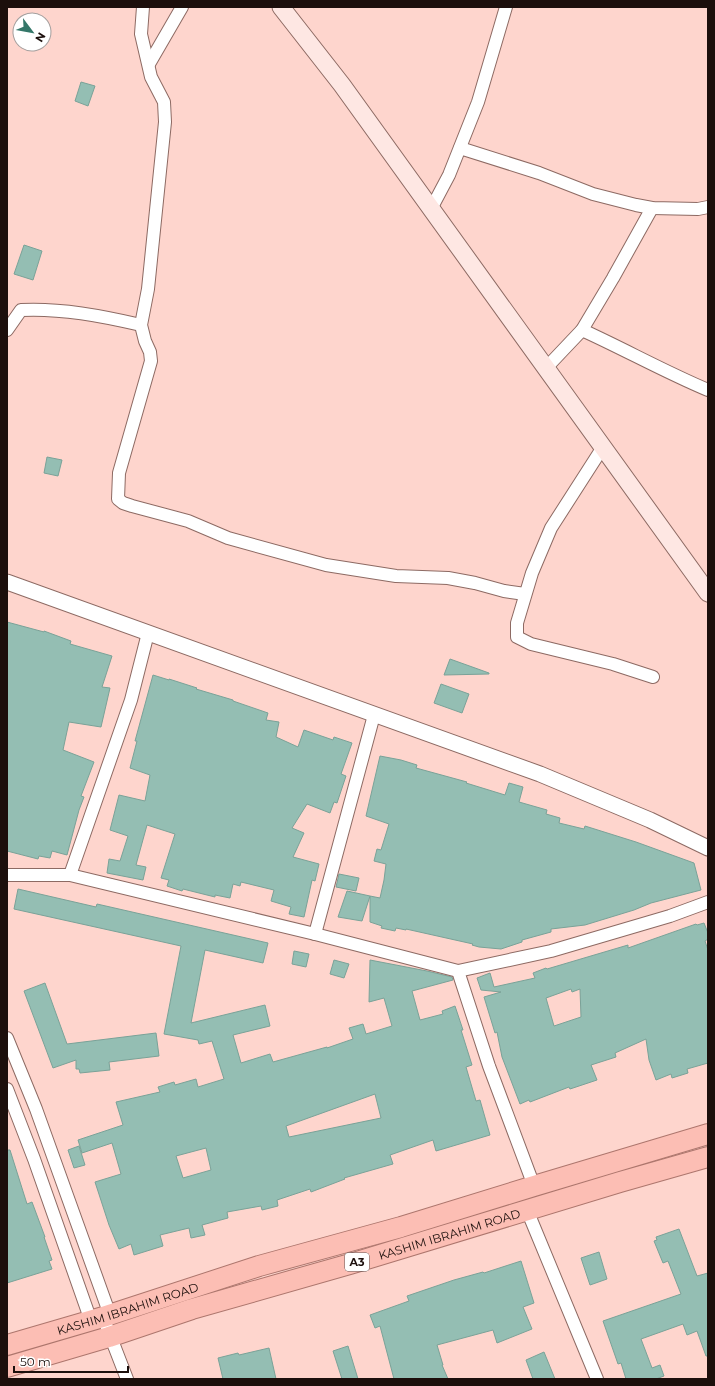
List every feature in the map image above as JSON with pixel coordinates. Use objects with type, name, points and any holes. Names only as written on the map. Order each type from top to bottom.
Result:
[{"type":"highway","name":"KASHIM IBRAHIM ROAD","points":[[7,1345],[101,1317],[259,1266],[401,1227],[708,1134]]},
{"type":"highway","name":"KASHIM IBRAHIM ROAD","points":[[7,1367],[109,1337],[192,1308],[350,1264],[620,1182],[708,1157]]},
{"type":"main road","points":[[281,7],[342,84],[708,593]]},
{"type":"street","points":[[143,7],[141,34],[151,77],[164,102],[165,122],[148,289],[141,325],[145,341],[150,352],[151,361],[119,473],[118,499],[123,503],[132,506],[188,521],[228,538],[326,565],[396,576],[448,578],[475,583],[504,591],[526,594]]},
{"type":"street","points":[[149,64],[182,7]]},
{"type":"street","points":[[431,208],[449,175],[478,102],[506,7]]},
{"type":"street","points":[[460,148],[539,173],[593,194],[652,208],[698,209],[708,207]]},
{"type":"street","points":[[546,368],[582,330],[652,208]]},
{"type":"street","points":[[7,330],[21,310],[34,309],[100,316],[141,325]]},
{"type":"street","points":[[582,330],[646,362],[708,390]]},
{"type":"street","points":[[603,447],[551,528],[532,573],[517,623],[517,637],[531,644],[613,664],[653,677]]},
{"type":"street","points":[[7,582],[540,774],[650,820],[708,848]]},
{"type":"street","points":[[70,874],[131,700],[148,633]]},
{"type":"street","points":[[315,934],[374,715]]},
{"type":"street","points":[[7,875],[70,874],[315,934],[458,971],[552,951],[670,916],[708,902]]},
{"type":"street","points":[[458,971],[489,1066],[534,1186]]},
{"type":"street","points":[[7,1038],[38,1116],[101,1317]]},
{"type":"street","points":[[7,1089],[12,1115],[34,1159],[127,1379]]},
{"type":"street","points":[[527,1210],[597,1379]]},
{"type":"building","points":[[81,82],[95,86],[88,106],[75,101]]},
{"type":"building","points":[[24,245],[42,251],[33,280],[14,274]]},
{"type":"building","points":[[47,457],[62,460],[58,476],[44,473]]},
{"type":"building","points":[[7,622],[44,631],[71,641],[70,644],[112,656],[102,687],[110,688],[101,727],[69,722],[63,750],[94,762],[81,796],[84,797],[67,855],[52,851],[50,858],[39,856],[38,859],[7,851]]},
{"type":"building","points":[[450,659],[489,673],[489,674],[444,675]]},
{"type":"building","points":[[153,675],[197,688],[196,689],[233,700],[268,713],[266,720],[279,722],[276,737],[298,747],[304,730],[333,740],[334,737],[352,743],[341,774],[346,776],[337,803],[334,802],[330,813],[307,804],[292,828],[304,833],[293,857],[319,864],[315,881],[312,880],[304,917],[289,914],[291,907],[271,901],[274,890],[241,882],[240,886],[233,884],[230,898],[215,895],[215,897],[183,889],[182,891],[167,886],[169,880],[161,878],[175,834],[147,825],[136,865],[146,867],[143,880],[107,873],[109,859],[120,861],[128,836],[110,830],[119,795],[145,801],[150,775],[130,768],[137,741],[135,741]]},
{"type":"building","points":[[441,684],[469,694],[462,713],[434,703]]},
{"type":"building","points":[[380,756],[401,760],[417,765],[416,768],[467,782],[466,783],[505,795],[509,783],[523,787],[519,802],[547,810],[546,814],[560,818],[559,823],[584,829],[585,826],[636,842],[694,863],[701,890],[651,903],[634,910],[585,925],[551,929],[551,932],[522,940],[522,942],[501,949],[479,947],[472,945],[473,944],[406,929],[396,928],[395,931],[381,928],[382,926],[370,922],[370,896],[380,898],[386,864],[374,861],[377,849],[381,850],[389,824],[366,816]]},
{"type":"building","points":[[339,874],[359,878],[356,891],[336,887]]},
{"type":"building","points":[[18,889],[96,907],[97,904],[268,943],[263,963],[205,950],[191,1023],[265,1005],[270,1026],[233,1035],[241,1063],[270,1054],[273,1062],[327,1048],[353,1039],[349,1028],[363,1024],[366,1034],[392,1026],[384,998],[369,1002],[370,960],[452,977],[453,980],[412,991],[420,1020],[443,1014],[442,1011],[455,1006],[472,1065],[466,1067],[476,1101],[480,1100],[490,1135],[436,1151],[433,1140],[390,1155],[393,1164],[344,1178],[345,1179],[311,1192],[310,1189],[277,1200],[278,1206],[262,1210],[261,1206],[227,1212],[228,1218],[202,1225],[205,1235],[191,1238],[189,1228],[160,1235],[163,1246],[134,1255],[131,1244],[119,1249],[109,1225],[95,1182],[121,1174],[112,1143],[82,1153],[78,1140],[123,1125],[116,1102],[160,1092],[158,1087],[174,1082],[175,1085],[196,1079],[198,1087],[224,1079],[212,1041],[199,1044],[198,1040],[164,1034],[181,946],[14,909]],"holes":[[[375,1094],[381,1118],[289,1137],[286,1126]],[[206,1148],[211,1170],[183,1178],[176,1156]]]},
{"type":"building","points":[[347,891],[370,896],[362,921],[338,917]]},
{"type":"building","points":[[704,923],[708,933],[708,939],[705,941],[708,950],[708,1063],[687,1069],[688,1073],[672,1078],[671,1074],[656,1080],[649,1060],[646,1039],[615,1053],[616,1057],[591,1065],[597,1080],[570,1089],[569,1087],[530,1102],[529,1100],[520,1104],[502,1057],[497,1032],[495,1033],[484,997],[501,992],[481,990],[477,978],[490,973],[494,987],[535,978],[533,973],[546,968],[547,969],[628,945],[628,948],[696,924]],"holes":[[[571,989],[572,992],[580,989],[581,1017],[554,1026],[546,998]]]},
{"type":"building","points":[[294,951],[309,954],[306,967],[292,964]]},
{"type":"building","points":[[334,960],[349,964],[344,978],[330,974]]},
{"type":"building","points":[[45,983],[67,1044],[156,1033],[159,1056],[109,1062],[110,1070],[80,1073],[79,1069],[76,1069],[76,1060],[53,1068],[24,991]]},
{"type":"building","points":[[79,1146],[85,1165],[74,1168],[68,1150]]},
{"type":"building","points":[[7,1150],[10,1150],[27,1204],[32,1202],[52,1260],[49,1261],[52,1269],[7,1283]]},
{"type":"building","points":[[679,1229],[697,1276],[708,1273],[708,1356],[706,1356],[697,1331],[687,1335],[683,1324],[641,1339],[652,1368],[660,1365],[664,1376],[656,1379],[626,1379],[621,1363],[618,1364],[603,1321],[681,1294],[668,1261],[663,1263],[654,1241],[657,1240],[656,1237]]},
{"type":"building","points":[[599,1252],[607,1279],[590,1285],[581,1258]]},
{"type":"building","points":[[521,1261],[534,1303],[523,1307],[532,1329],[497,1343],[493,1330],[437,1345],[442,1365],[448,1379],[394,1379],[380,1326],[375,1328],[370,1315],[409,1301],[407,1296],[454,1280],[483,1272],[484,1273]]},
{"type":"building","points":[[348,1346],[358,1379],[342,1379],[333,1351]]},
{"type":"building","points":[[269,1348],[276,1379],[223,1379],[218,1358]]},
{"type":"building","points":[[544,1352],[555,1379],[533,1379],[526,1360]]}]
